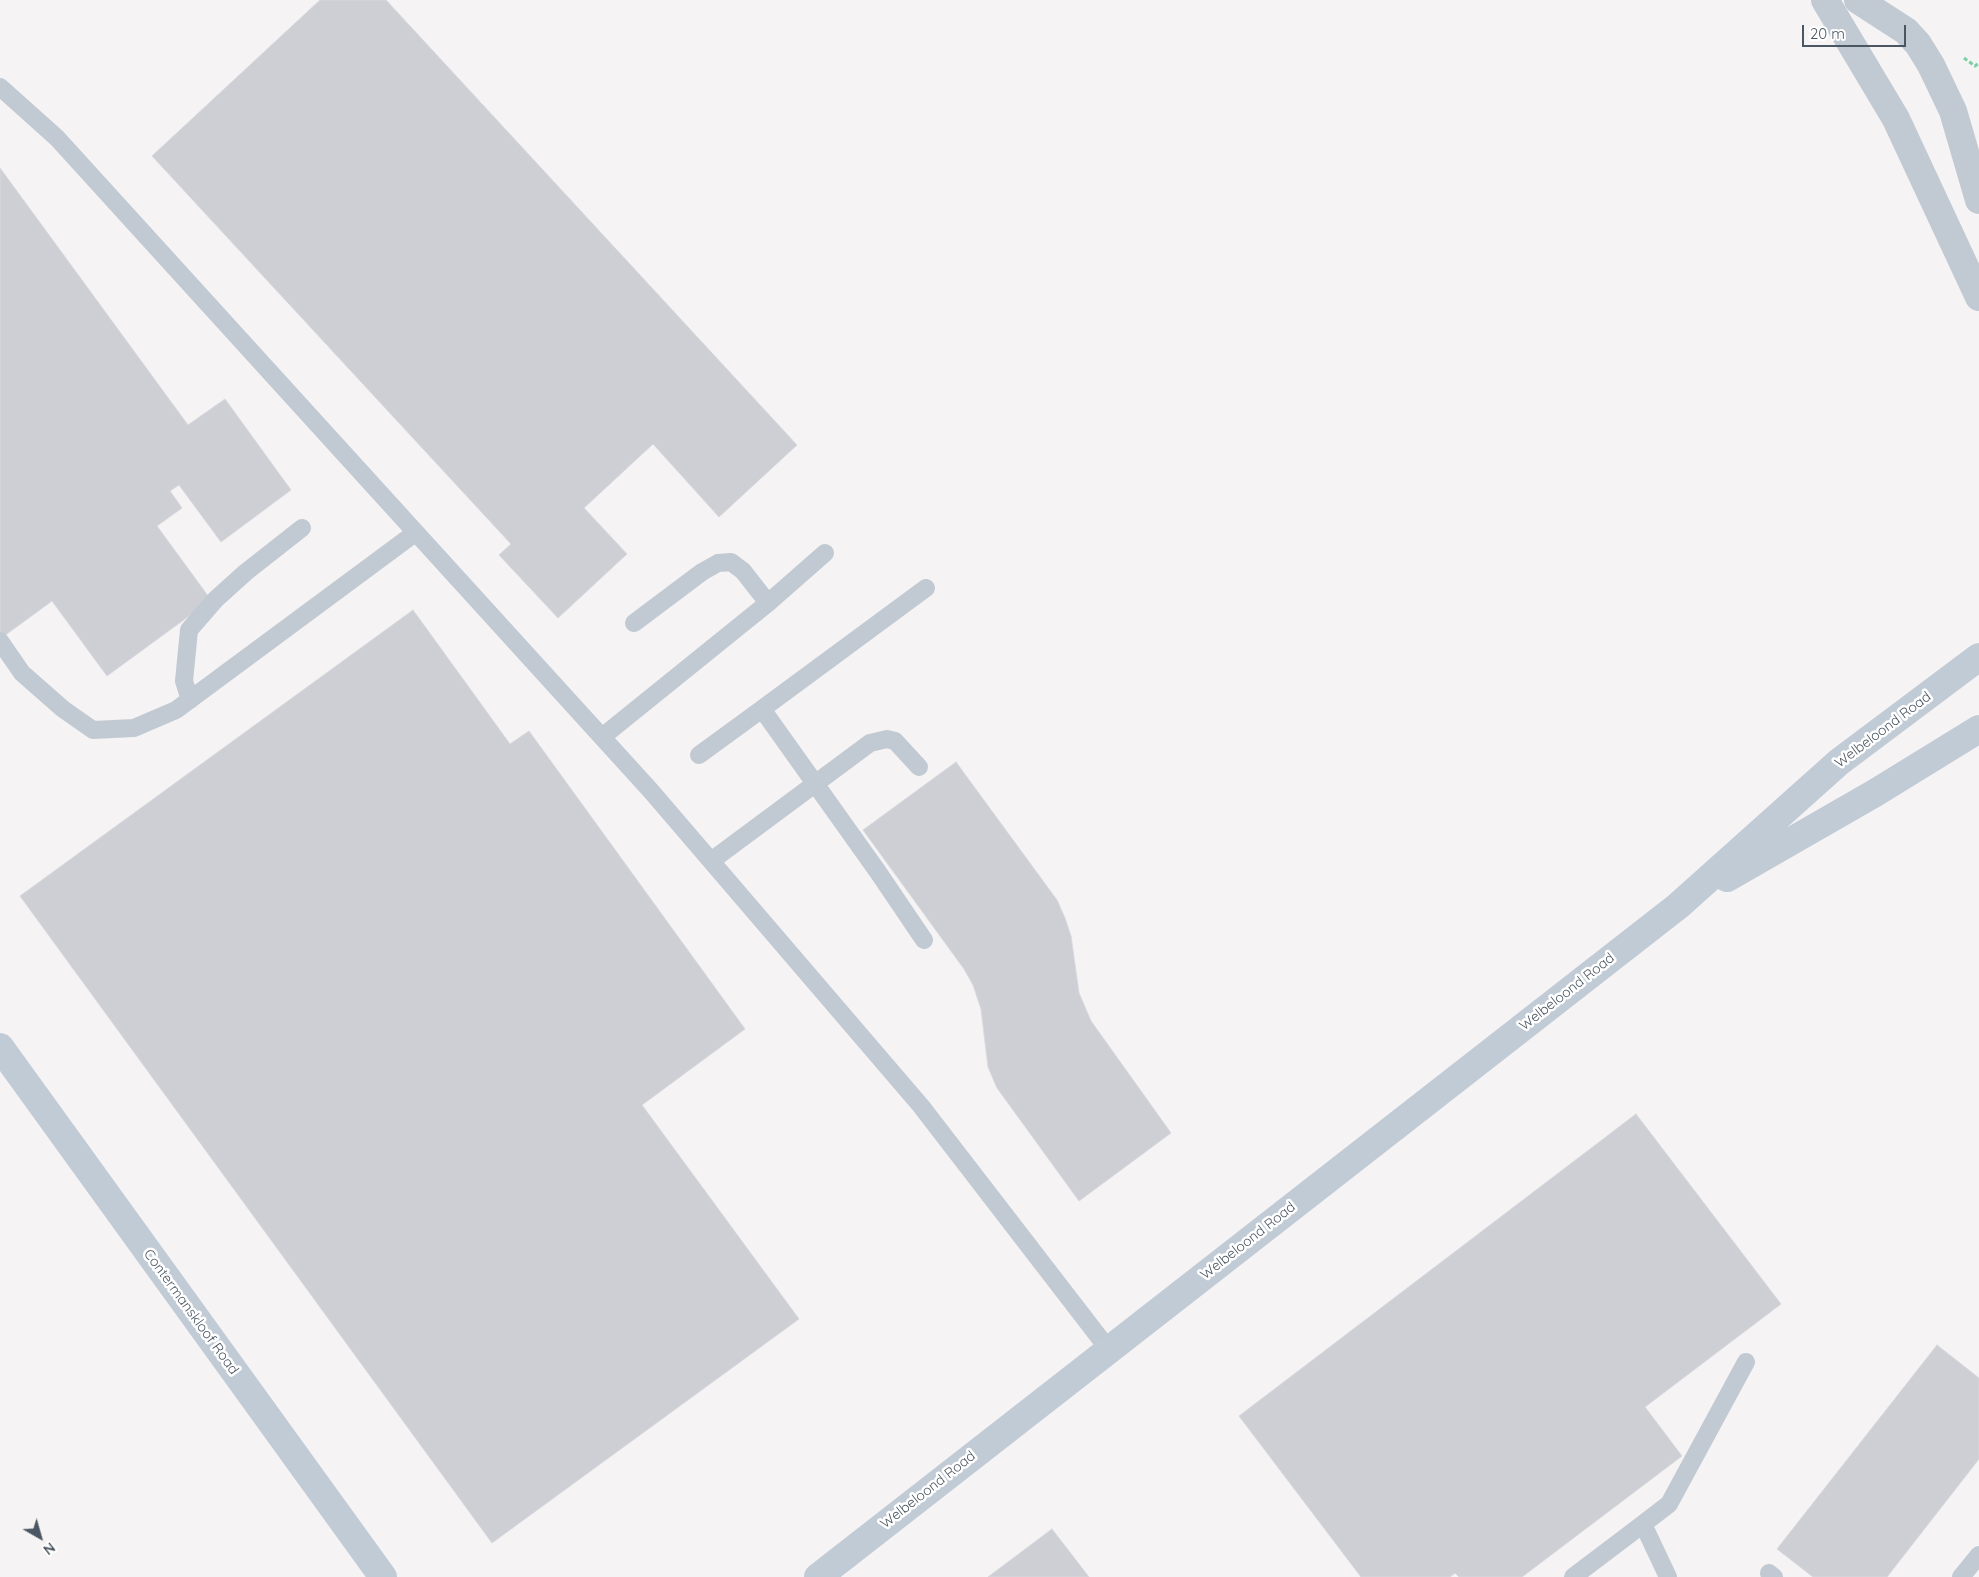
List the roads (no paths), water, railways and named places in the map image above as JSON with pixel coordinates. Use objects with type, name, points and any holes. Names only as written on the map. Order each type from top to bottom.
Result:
[{"type":"main road","name":"Welbeloond Road","points":[[818,1577],[1678,906],[1839,762],[1979,657]]},
{"type":"main road","name":"Welbeloond Road","points":[[1678,906],[1875,793],[1979,728]]},
{"type":"main road","name":"Contermanskloof Road","points":[[0,1047],[383,1577]]},
{"type":"street","points":[[1825,0],[1896,119],[1979,297]]},
{"type":"street","points":[[1858,0],[1906,31],[1918,44],[1952,111],[1979,200]]},
{"type":"lane","points":[[0,87],[63,145],[602,737],[711,861],[921,1106],[1109,1350]]},
{"type":"lane","points":[[190,700],[184,681],[189,630],[216,599],[246,572],[302,528]]},
{"type":"lane","points":[[0,641],[22,673],[63,709],[93,730],[134,728],[176,710],[415,533]]},
{"type":"lane","points":[[602,737],[768,603],[826,553]]},
{"type":"lane","points":[[634,623],[702,572],[718,563],[731,562],[743,571],[768,603]]},
{"type":"lane","points":[[699,755],[926,588]]},
{"type":"lane","points":[[762,709],[924,940]]},
{"type":"lane","points":[[711,861],[870,742],[887,739],[895,741],[901,745],[919,767]]},
{"type":"lane","points":[[1573,1577],[1669,1504],[1746,1362]]},
{"type":"lane","points":[[1643,1524],[1668,1577]]},
{"type":"lane","points":[[1962,1577],[1979,1555]]}]
